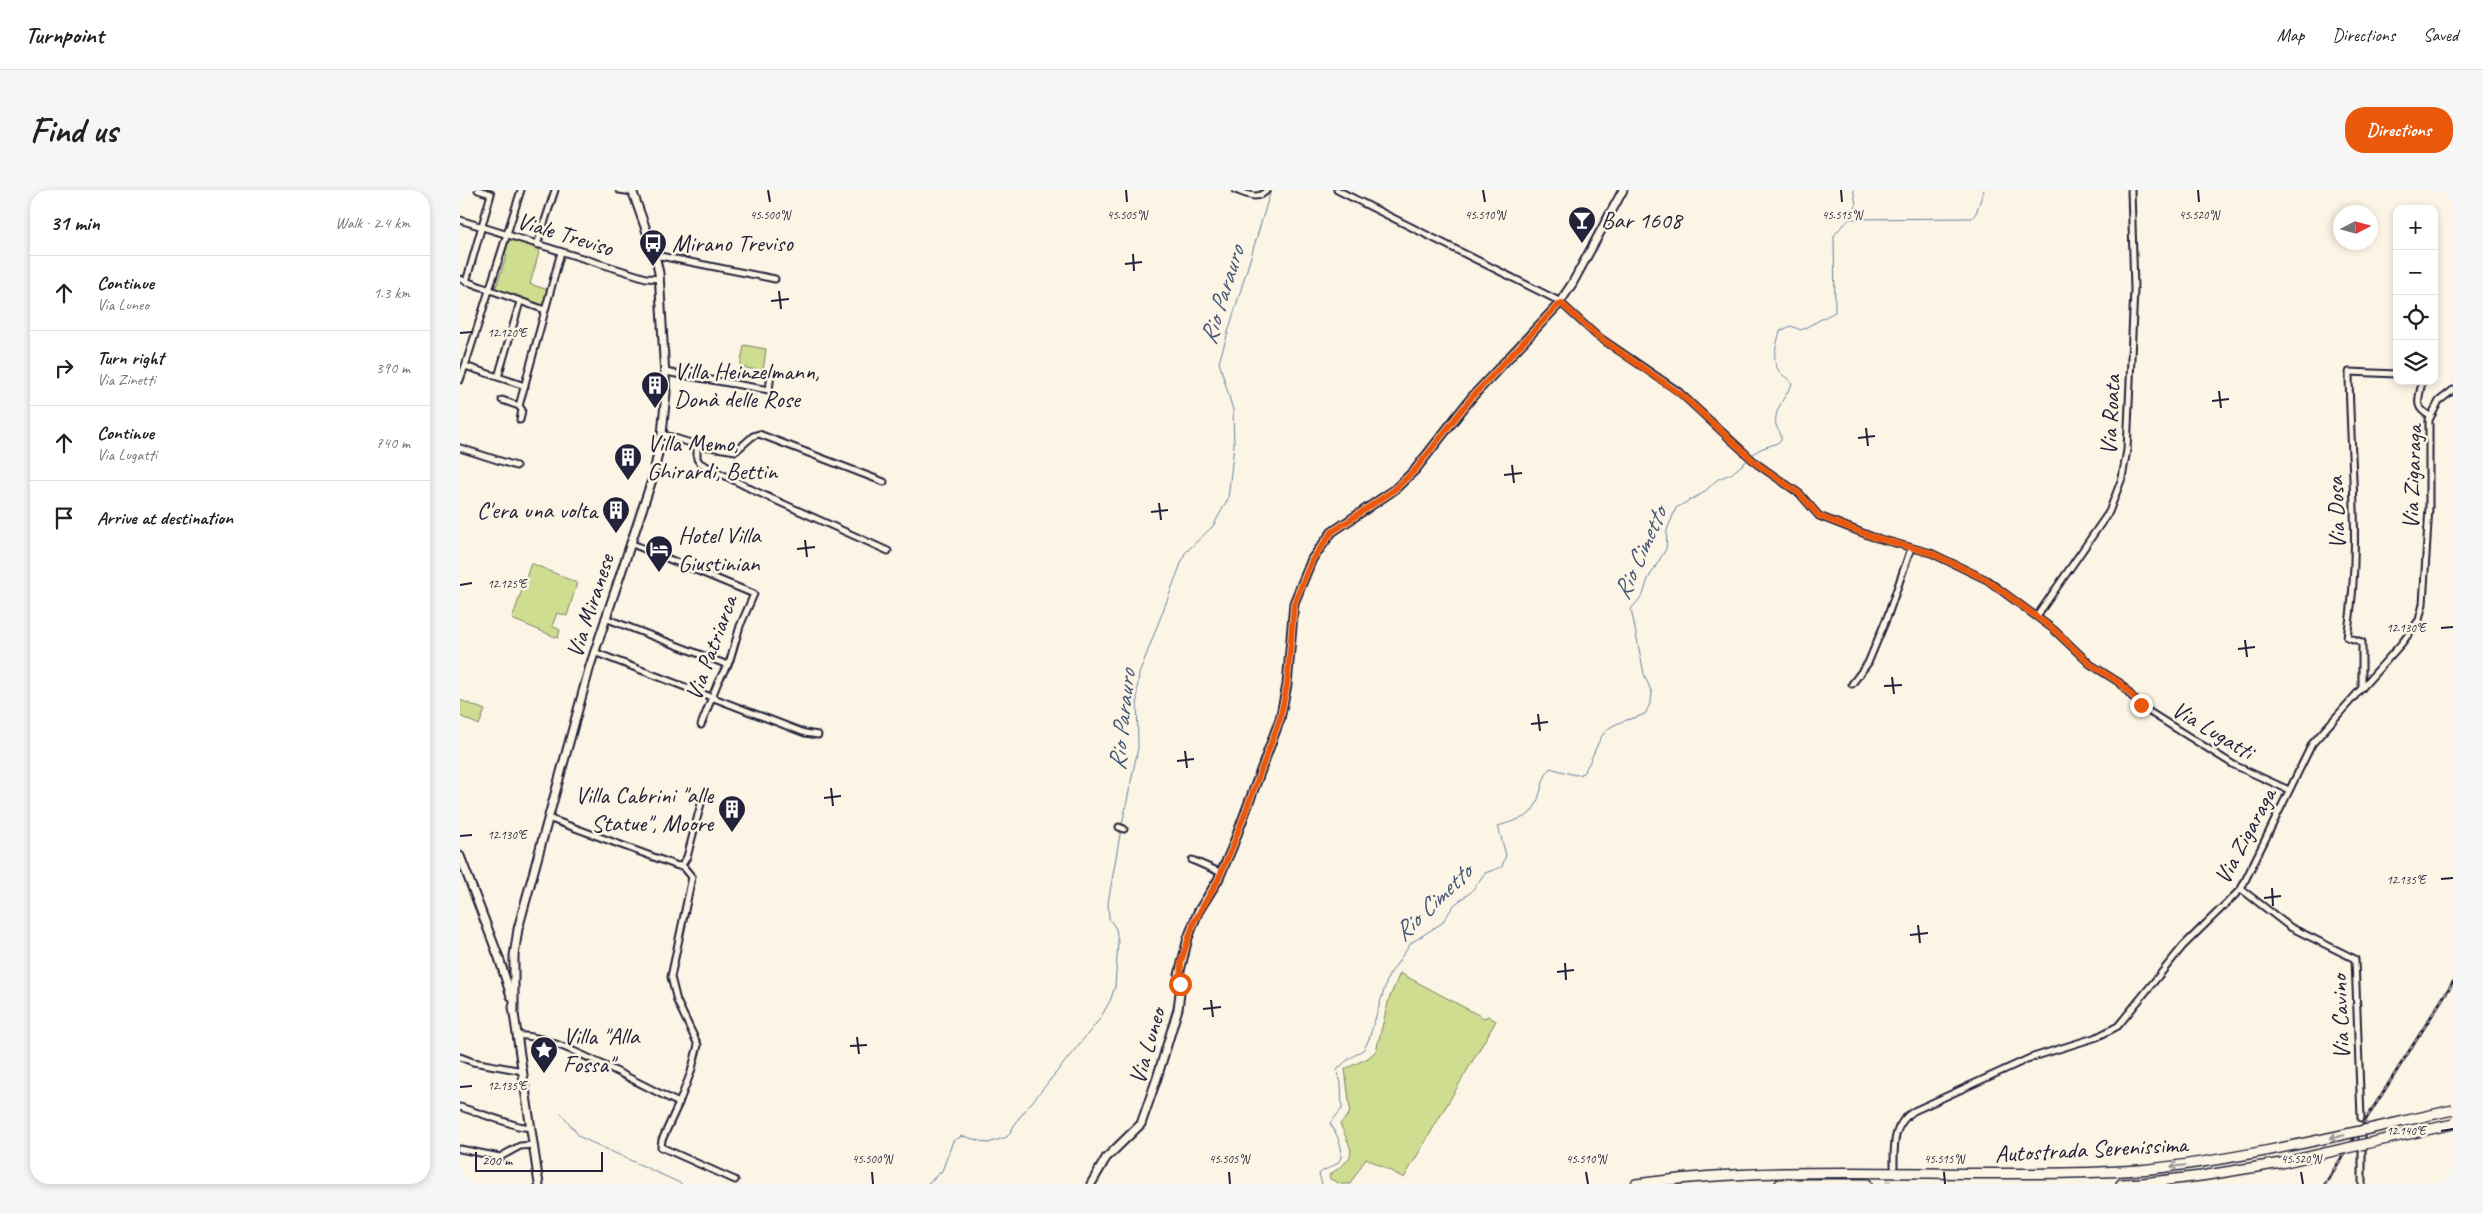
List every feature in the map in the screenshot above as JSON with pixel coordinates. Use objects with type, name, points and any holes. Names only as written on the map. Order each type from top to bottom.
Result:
[{"type":"highway","name":"Autostrada Serenissima","points":[[1636,1184],[1708,1176],[1796,1171],[2054,1175],[2140,1170],[2236,1158],[2301,1146],[2453,1110]]},
{"type":"highway","name":"Autostrada Serenissima","points":[[2121,1184],[2209,1175],[2281,1163],[2453,1124]]},
{"type":"highway","points":[[1780,1184],[1867,1184]]},
{"type":"main road","name":"Via Luneo","points":[[1091,1184],[1106,1158],[1134,1133],[1146,1113],[1178,1009],[1180,993],[1179,974],[1185,947],[1198,912],[1222,873],[1280,719],[1287,685],[1294,604],[1304,576],[1319,547],[1332,532],[1405,480],[1472,397],[1560,302],[1572,284],[1623,190]]},
{"type":"main road","name":"Via Miranese","points":[[506,978],[512,962],[548,818],[594,652],[653,477],[662,434],[666,403],[660,279],[656,255],[633,191]]},
{"type":"main road","name":"Via Miranese","points":[[460,856],[463,873],[506,978],[514,1010],[539,1184]]},
{"type":"main road","name":"Via Miranese","points":[[514,1010],[516,944]]},
{"type":"main road","points":[[501,964],[507,965],[512,962]]},
{"type":"street","points":[[466,282],[491,194],[478,190]]},
{"type":"street","points":[[460,380],[521,190]]},
{"type":"street","points":[[537,244],[555,190]]},
{"type":"street","points":[[619,190],[633,191]]},
{"type":"street","points":[[1235,190],[1253,196],[1263,195],[1267,190]]},
{"type":"street","name":"Via Lugatti","points":[[1338,190],[1560,302],[1596,335],[1678,391],[1750,458],[1800,494],[1813,510],[1822,517],[1873,537],[1931,553],[1987,580],[2037,616],[2066,640],[2090,664],[2120,683],[2136,702],[2148,711],[2234,765],[2289,790]]},
{"type":"street","name":"Via Roata","points":[[2037,616],[2109,512],[2124,471],[2134,289],[2131,190]]},
{"type":"street","name":"Viale Treviso","points":[[460,220],[646,278],[660,279]]},
{"type":"street","points":[[519,406],[561,252]]},
{"type":"street","points":[[656,255],[775,279]]},
{"type":"street","points":[[460,279],[545,310]]},
{"type":"street","points":[[498,377],[520,302]]},
{"type":"street","points":[[466,366],[525,386]]},
{"type":"street","points":[[665,372],[769,390],[771,374]]},
{"type":"street","name":"Via Dosa","points":[[2362,688],[2362,642],[2347,637],[2355,584],[2356,529],[2349,372],[2393,374]]},
{"type":"street","points":[[2422,385],[2419,406],[2421,410],[2430,416]]},
{"type":"street","name":"Via Zigaraga","points":[[1894,1166],[1897,1127],[1904,1118],[1914,1111],[2021,1061],[2097,1037],[2118,1026],[2183,946],[2241,889],[2312,744],[2413,630],[2421,613],[2429,507],[2427,430],[2430,416],[2439,401],[2453,390]]},
{"type":"street","points":[[502,400],[519,406],[522,410],[520,420]]},
{"type":"street","points":[[662,434],[697,445],[736,451],[753,436],[759,434],[884,482]]},
{"type":"street","points":[[697,445],[699,462],[755,491],[888,551]]},
{"type":"street","points":[[460,448],[516,466]]},
{"type":"street","name":"Via Patriarca","points":[[630,543],[754,594],[740,626],[728,665],[711,698],[701,725]]},
{"type":"street","points":[[1852,684],[1870,658],[1911,548]]},
{"type":"street","points":[[605,618],[728,665]]},
{"type":"street","points":[[594,652],[805,733],[818,735]]},
{"type":"street","points":[[682,865],[687,857],[703,796]]},
{"type":"street","points":[[548,818],[673,866],[682,865]]},
{"type":"street","points":[[1192,860],[1222,873]]},
{"type":"street","points":[[682,865],[692,878],[671,977],[678,1001],[698,1045],[680,1103],[662,1140],[661,1147],[735,1180]]},
{"type":"street","name":"Via Cavino","points":[[2241,889],[2290,927],[2355,959],[2361,1118]]},
{"type":"street","points":[[518,1036],[530,1036],[554,1043],[680,1103]]},
{"type":"street","points":[[460,1057],[473,1062],[522,1070]]},
{"type":"street","points":[[460,1107],[518,1126],[531,1128]]},
{"type":"street","points":[[2362,1136],[2362,1184]]},
{"type":"street","points":[[460,1149],[500,1157],[520,1146],[534,1145]]},
{"type":"green space","points":[[509,239],[540,249],[530,284],[548,290],[543,307],[495,290],[507,255],[505,254]]},
{"type":"green space","points":[[744,345],[766,349],[763,371],[740,367]]},
{"type":"green space","points":[[531,563],[577,583],[567,616],[557,613],[552,626],[560,630],[558,638],[512,619]]},
{"type":"green space","points":[[460,700],[485,710],[479,725],[460,716]]},
{"type":"green space","points":[[1400,973],[1484,1018],[1488,1016],[1496,1021],[1404,1178],[1366,1158],[1350,1184],[1341,1184],[1330,1179],[1329,1175],[1345,1163],[1351,1154],[1340,1124],[1349,1114],[1350,1108],[1345,1069],[1368,1058],[1376,1051],[1389,999]]},
{"type":"waterway","name":"Rio Parauro","points":[[1122,825],[1138,748],[1137,691],[1139,674],[1185,553],[1213,526],[1228,499],[1234,445],[1233,410],[1219,362],[1271,190]]},
{"type":"waterway","name":"Rio Cimetto","points":[[1750,457],[1759,450],[1781,440],[1776,425],[1776,414],[1792,384],[1780,372],[1775,363],[1775,352],[1780,331],[1791,326],[1801,330],[1835,312],[1834,236],[1855,212],[1853,190]]},
{"type":"waterway","points":[[1851,219],[1972,218],[1976,213],[1984,190]]},
{"type":"waterway","name":"Rio Cimetto","points":[[1322,1184],[1319,1174],[1338,1162],[1342,1151],[1336,1133],[1330,1123],[1342,1109],[1341,1083],[1337,1070],[1364,1049],[1369,1039],[1388,977],[1411,943],[1442,923],[1454,905],[1471,892],[1485,873],[1502,867],[1506,855],[1498,826],[1526,816],[1533,810],[1546,773],[1550,768],[1575,775],[1582,774],[1601,738],[1608,729],[1621,722],[1645,714],[1651,702],[1652,693],[1644,674],[1631,609],[1643,595],[1648,579],[1666,549],[1667,530],[1676,508],[1703,493],[1718,479],[1731,474],[1748,460]]},
{"type":"waterway","name":"Rio Parauro","points":[[927,1184],[942,1171],[953,1141],[962,1136],[988,1143],[1007,1137],[1019,1118],[1099,1020],[1110,1001],[1115,987],[1118,942],[1116,929],[1109,918],[1108,903],[1121,829]]},
{"type":"waterway","points":[[561,1113],[580,1137],[682,1184]]},
{"type":"tunnel","points":[[1887,1184],[1893,1171]]},
{"type":"railway","points":[[2325,1184],[2453,982]]},
{"type":"place","name":"Bar 1608","points":[[1582,244]]},
{"type":"place","name":"Mirano Treviso","points":[[653,267]]},
{"type":"place","name":"Villa Heinzelmann, Donà delle Rose","points":[[655,409]]},
{"type":"place","name":"Villa Memo, Ghirardi, Bettin","points":[[628,481]]},
{"type":"place","name":"C'era una volta","points":[[616,534]]},
{"type":"place","name":"Hotel Villa Giustinian","points":[[659,573]]},
{"type":"place","name":"Villa Cabrini \"alle Statue\", Moore","points":[[732,833]]},
{"type":"place","name":"Villa \"Alla Fossa\"","points":[[544,1074]]},
{"type":"route","points":[[1180,984],[1181,962],[1194,922],[1222,872],[1245,817],[1270,741],[1280,719],[1284,705],[1290,662],[1294,604],[1302,581],[1319,547],[1332,532],[1394,490],[1415,470],[1472,397],[1558,305],[1562,304],[1564,308],[1596,335],[1678,391],[1757,464],[1800,494],[1819,516],[1873,537],[1921,549],[1987,580],[2053,629],[2090,664],[2120,683],[2141,705]]}]
